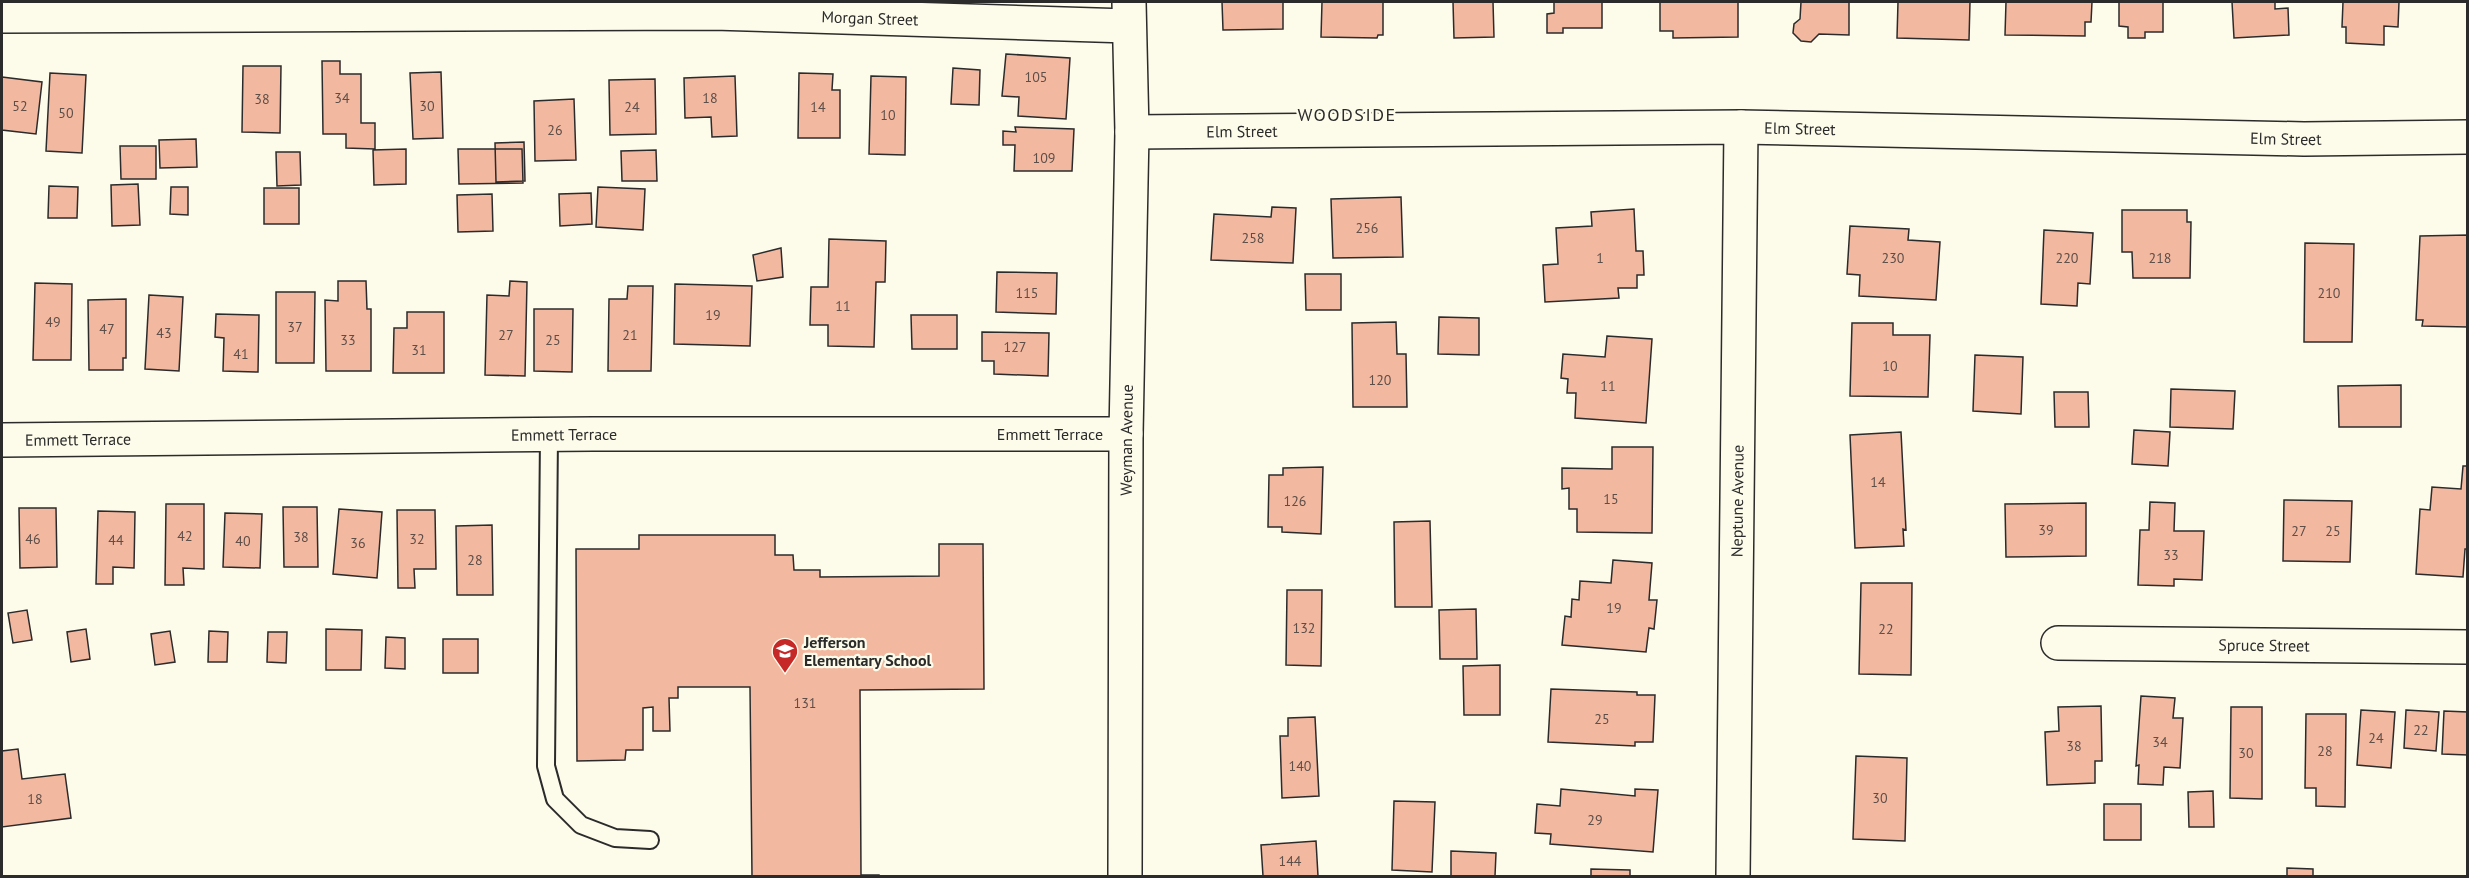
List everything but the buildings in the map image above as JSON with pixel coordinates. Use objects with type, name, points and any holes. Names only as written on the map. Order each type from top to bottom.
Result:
[{"type":"street","name":"Morgan Street","points":[[2,16],[1128,14]]},
{"type":"street","name":"Weyman Avenue","points":[[1125,876],[1126,434],[1132,132],[1128,14]]},
{"type":"street","name":"Elm Street","points":[[1132,132],[1741,127],[2304,139],[2468,137]]},
{"type":"street","name":"Neptune Avenue","points":[[1732,876],[1741,127]]},
{"type":"street","name":"Emmett Terrace","points":[[2,440],[549,435],[1126,434]]},
{"type":"street","name":"Spruce Street","points":[[2058,643],[2468,646]]},
{"type":"lane","points":[[549,435],[546,766],[555,799],[581,825],[615,838],[650,840]]},
{"type":"place","name":"Jefferson Elementary School","points":[[785,674]]},
{"type":"district","name":"WOODSIDE","points":[[1347,114]]}]
